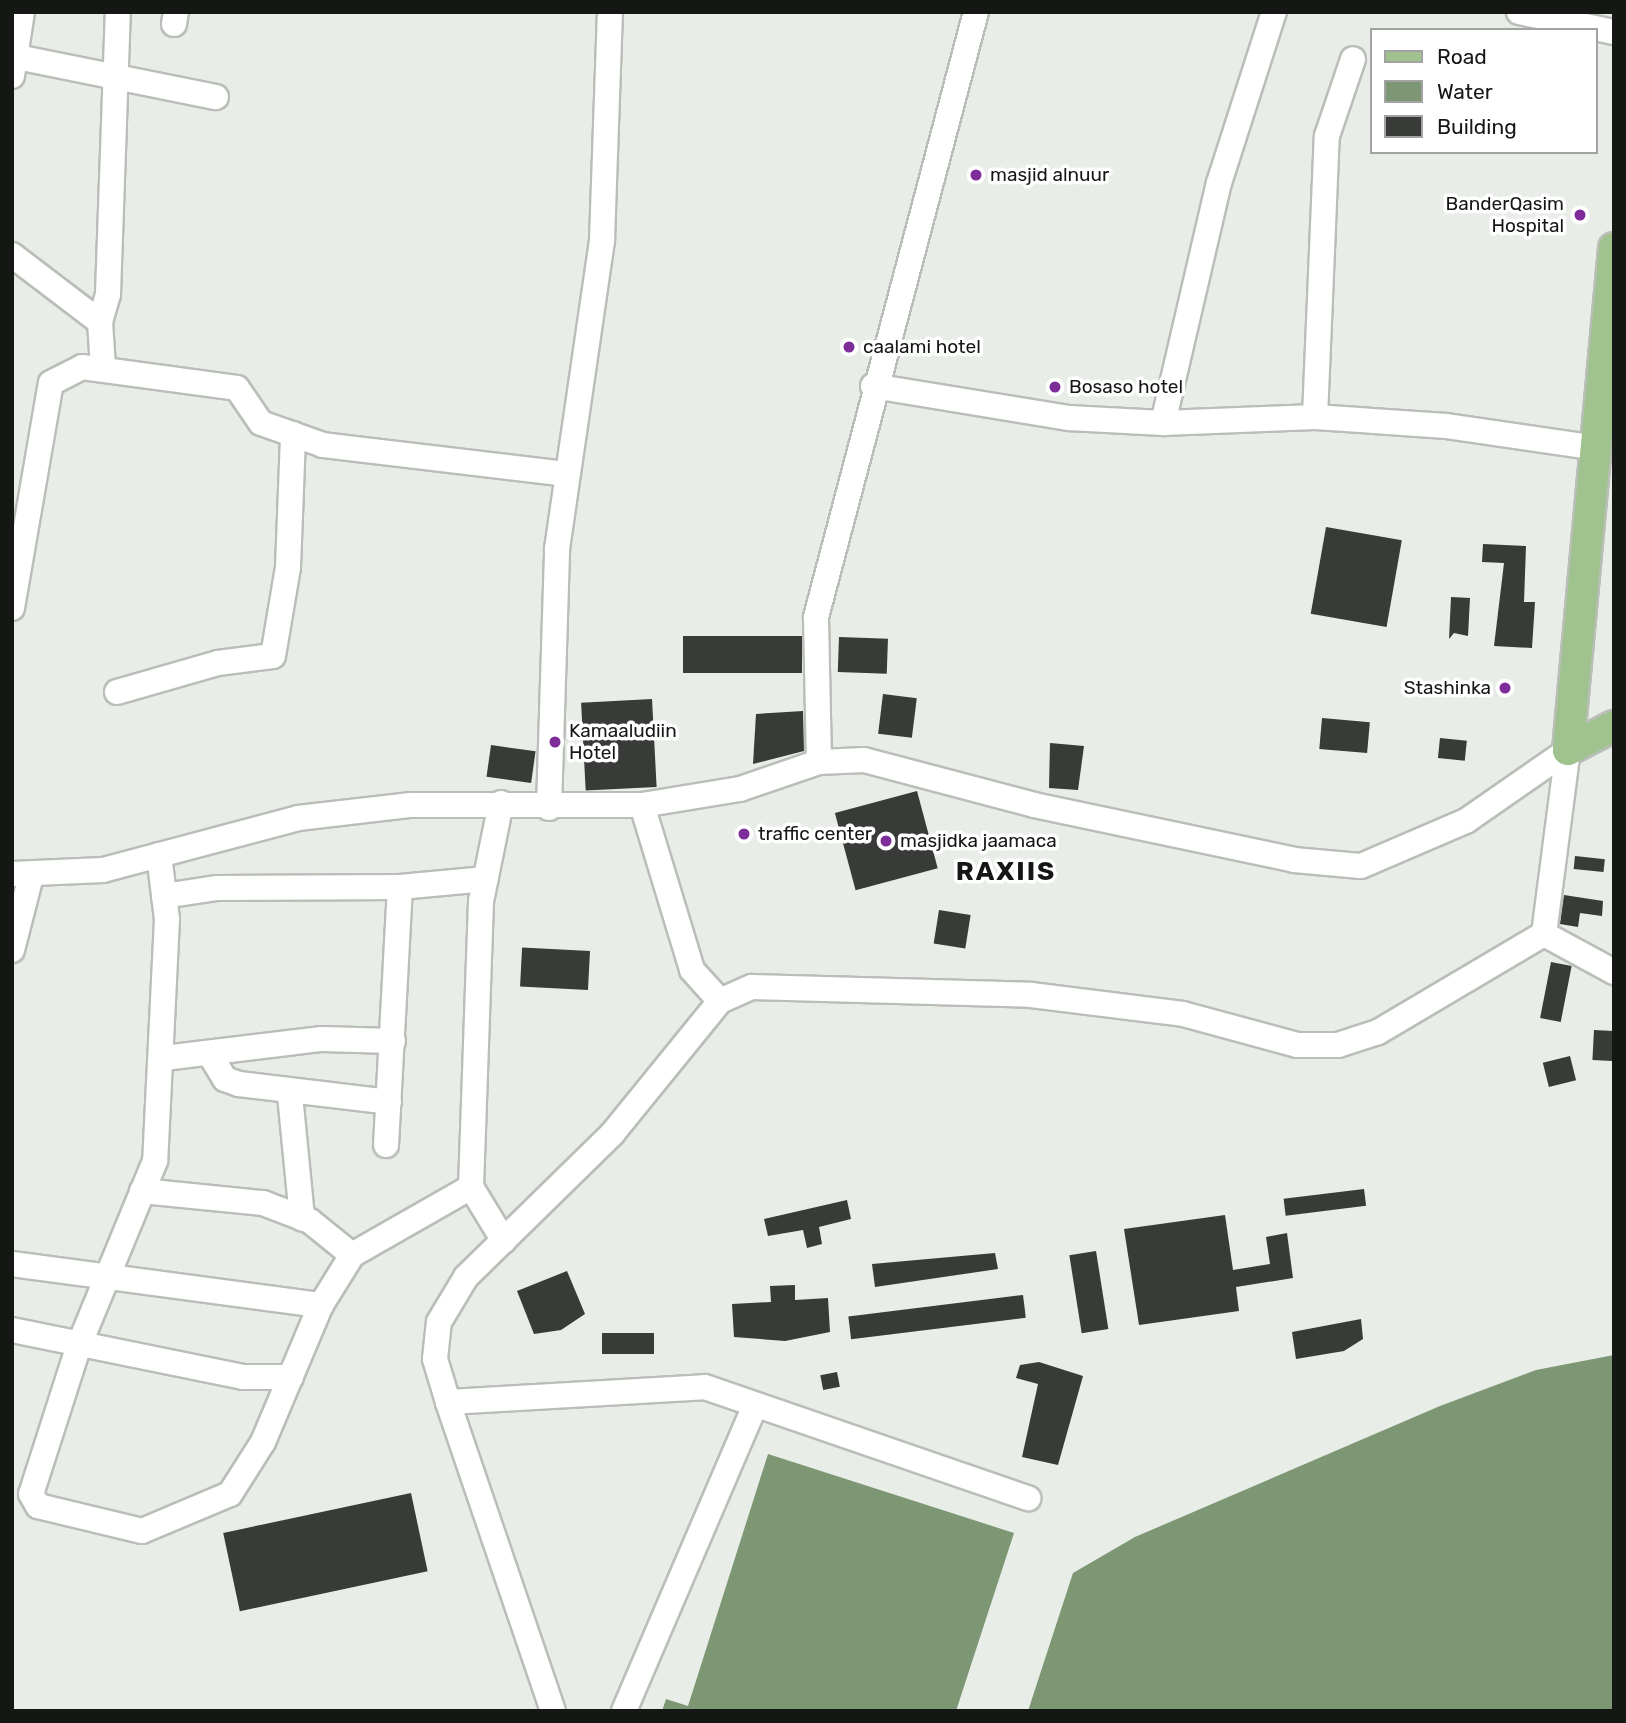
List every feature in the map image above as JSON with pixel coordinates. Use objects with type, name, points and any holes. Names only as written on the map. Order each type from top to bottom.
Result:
[{"type":"main road","points":[[1569,750],[1591,447],[1614,248]]},
{"type":"main road","points":[[1569,750],[1614,726]]},
{"type":"street","points":[[22,12],[13,63],[216,97]]},
{"type":"street","points":[[103,368],[100,322],[108,294],[120,79],[118,12]]},
{"type":"street","points":[[548,808],[566,474],[603,240],[610,12]]},
{"type":"street","points":[[819,762],[816,617],[873,386],[976,12]]},
{"type":"street","points":[[1163,423],[1219,183],[1274,12]]},
{"type":"street","points":[[1519,12],[1595,28]]},
{"type":"street","points":[[1315,417],[1327,136],[1353,59]]},
{"type":"street","points":[[12,256],[100,322]]},
{"type":"street","points":[[12,608],[51,383],[82,367],[237,388],[261,423],[293,434],[424,462],[566,474]]},
{"type":"street","points":[[873,386],[1069,418],[1163,423],[1315,417],[1447,426],[1591,447]]},
{"type":"street","points":[[117,692],[218,663],[273,656],[288,567],[293,434]]},
{"type":"street","points":[[12,950],[22,875],[79,874],[298,818],[501,803],[548,808],[642,805],[740,789],[819,762],[864,760],[1034,805],[1294,860],[1361,866],[1466,821],[1569,750]]},
{"type":"street","points":[[1544,934],[1569,750]]},
{"type":"street","points":[[501,803],[486,879],[471,1187],[504,1241]]},
{"type":"street","points":[[642,805],[692,970],[720,1001]]},
{"type":"street","points":[[159,855],[164,896],[164,1058],[155,1161],[78,1348],[31,1494],[38,1506],[142,1531],[230,1494],[263,1442],[321,1305],[352,1255],[471,1187]]},
{"type":"street","points":[[164,896],[217,888],[400,887],[486,879]]},
{"type":"street","points":[[386,1145],[400,887]]},
{"type":"street","points":[[1544,934],[1614,972]]},
{"type":"street","points":[[553,1711],[447,1402],[435,1359],[439,1322],[466,1277],[612,1134],[720,1001],[752,988],[1031,995],[1183,1014],[1297,1045],[1338,1045],[1378,1032],[1544,934]]},
{"type":"street","points":[[164,1058],[211,1056],[322,1040],[393,1041]]},
{"type":"street","points":[[211,1056],[225,1079],[290,1095],[389,1102]]},
{"type":"street","points":[[290,1095],[302,1218]]},
{"type":"street","points":[[142,1191],[263,1203],[302,1218],[352,1255]]},
{"type":"street","points":[[12,1264],[105,1279],[321,1305]]},
{"type":"street","points":[[12,1330],[78,1348],[243,1377],[291,1377]]},
{"type":"street","points":[[447,1402],[686,1385],[755,1405],[1028,1498]]},
{"type":"street","points":[[624,1711],[755,1405]]},
{"type":"water","points":[[1614,1355],[1614,1711],[1028,1711],[1073,1573],[1135,1537],[1440,1406],[1536,1370]]},
{"type":"water","points":[[768,1454],[1014,1533],[956,1711],[662,1711],[666,1699],[688,1706]]},
{"type":"building","points":[[1326,527],[1402,540],[1387,627],[1311,614]]},
{"type":"building","points":[[1483,544],[1526,546],[1524,602],[1535,602],[1532,648],[1494,646],[1504,563],[1482,562]]},
{"type":"building","points":[[1451,597],[1470,598],[1468,636],[1454,633],[1449,639]]},
{"type":"building","points":[[683,636],[802,636],[802,673],[683,673]]},
{"type":"building","points":[[839,637],[888,639],[887,674],[838,672]]},
{"type":"building","points":[[883,694],[917,698],[912,738],[878,734]]},
{"type":"building","points":[[652,699],[657,787],[586,791],[581,703]]},
{"type":"building","points":[[803,711],[804,751],[753,764],[756,714]]},
{"type":"building","points":[[1322,718],[1370,722],[1367,753],[1319,749]]},
{"type":"building","points":[[1440,738],[1467,741],[1465,761],[1438,758]]},
{"type":"building","points":[[1050,743],[1084,746],[1078,790],[1049,788]]},
{"type":"building","points":[[491,745],[536,751],[531,783],[487,777]]},
{"type":"building","name":"masjidka jaamaca","points":[[917,791],[938,868],[856,890],[835,813]]},
{"type":"building","points":[[1575,856],[1605,859],[1603,872],[1574,869]]},
{"type":"building","points":[[1564,895],[1603,901],[1602,916],[1580,913],[1578,927],[1560,924]]},
{"type":"building","points":[[939,910],[971,915],[965,949],[934,944]]},
{"type":"building","points":[[522,947],[590,951],[588,990],[520,986]]},
{"type":"building","points":[[1551,962],[1572,966],[1561,1022],[1540,1018]]},
{"type":"building","points":[[1594,1030],[1614,1031],[1612,1061],[1592,1060]]},
{"type":"building","points":[[1570,1056],[1576,1080],[1549,1087],[1543,1063]]},
{"type":"building","points":[[1364,1189],[1366,1206],[1286,1216],[1284,1199]]},
{"type":"building","points":[[847,1200],[851,1219],[819,1227],[822,1244],[807,1248],[803,1230],[768,1236],[764,1219]]},
{"type":"building","points":[[1225,1215],[1233,1270],[1270,1264],[1266,1237],[1287,1233],[1293,1278],[1236,1287],[1239,1311],[1139,1325],[1124,1229]]},
{"type":"building","points":[[1096,1251],[1108,1329],[1082,1333],[1069,1255]]},
{"type":"building","points":[[995,1253],[998,1269],[875,1287],[872,1264]]},
{"type":"building","points":[[567,1271],[585,1314],[561,1330],[534,1334],[517,1291]]},
{"type":"building","points":[[795,1285],[795,1300],[828,1298],[830,1332],[785,1341],[734,1337],[732,1304],[771,1302],[770,1286]]},
{"type":"building","points":[[1023,1295],[1026,1318],[851,1339],[848,1316]]},
{"type":"building","points":[[1361,1319],[1363,1339],[1344,1351],[1296,1359],[1292,1332]]},
{"type":"building","points":[[602,1333],[654,1333],[654,1354],[602,1354]]},
{"type":"building","points":[[1039,1362],[1083,1376],[1058,1465],[1022,1457],[1038,1384],[1016,1378],[1020,1365]]},
{"type":"building","points":[[837,1372],[840,1387],[823,1390],[820,1375]]},
{"type":"building","points":[[411,1493],[428,1571],[240,1611],[223,1533]]},
{"type":"place","name":"masjid alnuur","points":[[976,175]]},
{"type":"place","name":"BanderQasim Hospital","points":[[1580,215]]},
{"type":"place","name":"caalami hotel","points":[[849,347]]},
{"type":"place","name":"Bosaso hotel","points":[[1055,387]]},
{"type":"place","name":"Stashinka","points":[[1505,688]]},
{"type":"place","name":"Kamaaludiin Hotel","points":[[555,742]]},
{"type":"place","name":"traffic center","points":[[744,834]]},
{"type":"place","name":"masjidka jaamaca","points":[[886,841]]},
{"type":"district","name":"RAXIIS","points":[[1006,872]]}]
